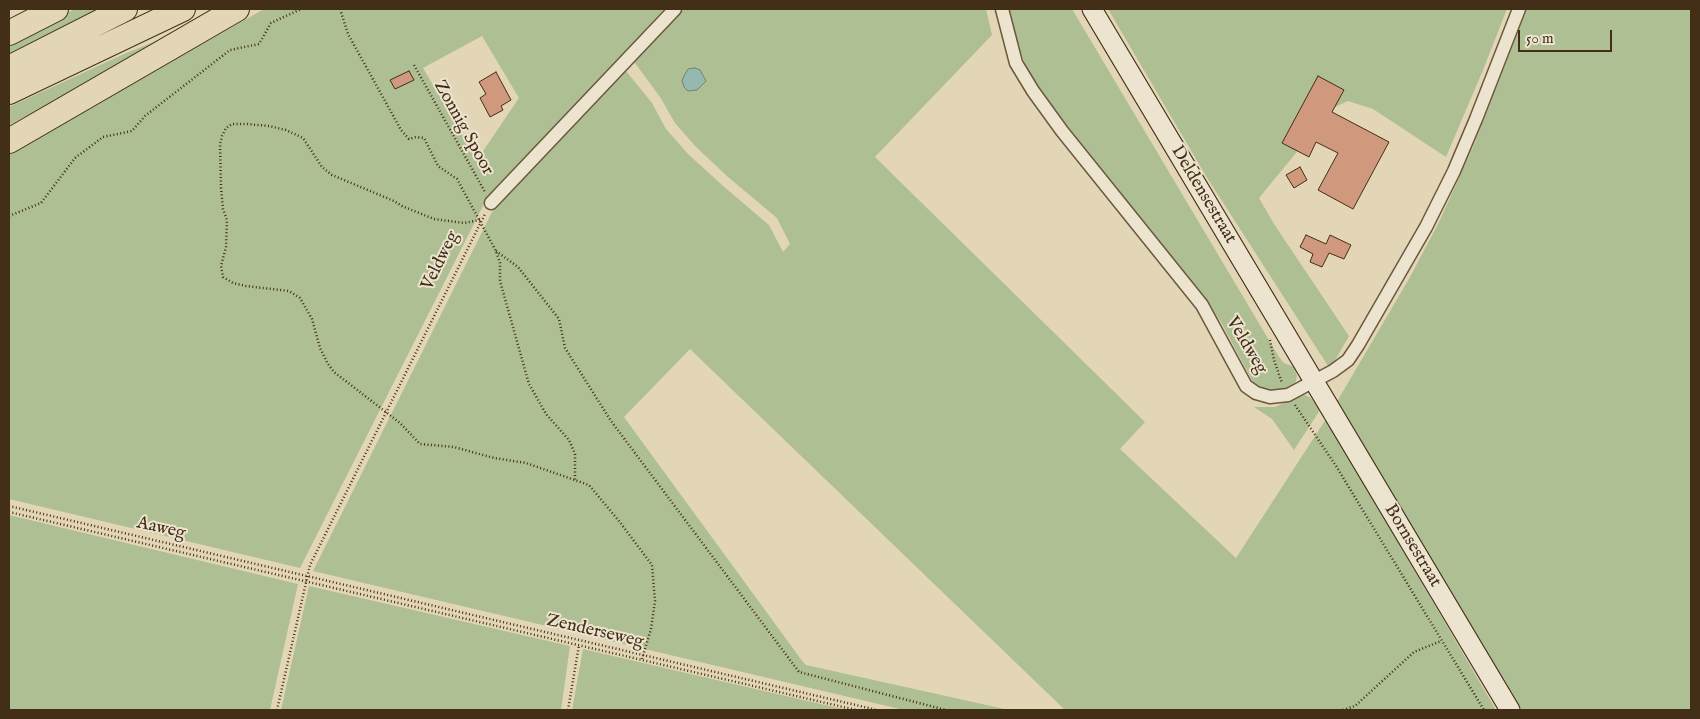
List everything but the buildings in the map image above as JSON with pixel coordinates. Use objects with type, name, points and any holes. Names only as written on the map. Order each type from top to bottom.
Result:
[{"type":"highway","points":[[9,33],[56,9]]},
{"type":"highway","points":[[9,68],[125,9]]},
{"type":"highway","points":[[9,92],[183,9]]},
{"type":"highway","points":[[9,141],[237,9]]},
{"type":"street","points":[[491,203],[675,9]]},
{"type":"street","name":"Veldweg","points":[[1002,9],[1016,63],[1033,91],[1062,131],[1202,305],[1246,386],[1256,393],[1270,397],[1288,395],[1315,382],[1348,360],[1398,278],[1454,171],[1519,9]]},
{"type":"street","name":"Deldensestraat","points":[[1092,9],[1315,382]]},
{"type":"street","name":"Bornsestraat","points":[[1315,382],[1510,710]]},
{"type":"path","points":[[9,216],[41,203],[75,158],[104,137],[132,132],[145,116],[230,50],[259,44],[271,23],[301,9]]},
{"type":"path","points":[[340,9],[348,34],[401,130],[409,139],[416,137],[424,138],[438,166],[457,179],[496,251],[500,263],[500,281],[529,384],[546,414],[569,440],[575,454],[576,480]]},
{"type":"path","name":"Zonnig Spoor","points":[[414,65],[491,203]]},
{"type":"path","points":[[480,220],[464,223],[434,219],[332,175],[322,167],[303,138],[286,130],[269,126],[232,124],[226,128],[220,144],[222,195],[226,220],[226,247],[222,266],[223,277],[233,283],[246,286],[289,291],[300,298],[312,319],[320,348],[328,364],[340,377],[400,423],[420,444],[454,447],[494,458],[526,463],[576,480],[594,490],[652,564],[655,601],[642,658]]},
{"type":"path","name":"Veldweg","points":[[277,710],[310,565],[480,220],[491,203]]},
{"type":"path","points":[[496,251],[518,267],[559,320],[565,348],[611,421],[799,672],[946,710]]},
{"type":"path","points":[[1288,395],[1336,466],[1374,532],[1484,710]]},
{"type":"path","name":"Aaweg","points":[[9,506],[308,576]]},
{"type":"path","name":"Aaweg","points":[[9,512],[306,583]]},
{"type":"path","name":"Zenderseweg","points":[[308,576],[856,710]]},
{"type":"path","name":"Zenderseweg","points":[[306,583],[579,646],[877,710]]},
{"type":"path","points":[[1343,710],[1355,706],[1414,652],[1441,641]]},
{"type":"path","points":[[568,710],[579,646]]},
{"type":"green space","points":[[75,9],[107,9],[9,57],[9,42]]},
{"type":"green space","points":[[264,9],[664,9],[628,50],[494,190],[484,204],[300,568],[9,499],[9,154]],"holes":[[[482,36],[519,98],[477,160],[423,68]]]},
{"type":"green space","points":[[683,9],[986,9],[992,35],[875,157],[1145,422],[1120,449],[1236,558],[1326,419],[1496,710],[1065,710],[690,349],[624,417],[803,662],[806,665],[1009,710],[904,710],[313,571],[492,212],[626,71],[652,103],[666,129],[688,154],[769,225],[783,252],[790,244],[777,218],[728,177],[696,147],[675,123],[660,97],[635,63],[635,60]]},
{"type":"green space","points":[[1008,9],[1072,9],[1279,357],[1284,363],[1294,367],[1297,376],[1296,381],[1291,387],[1284,391],[1262,390],[1253,382],[1222,324],[1207,301],[1042,94],[1019,49]]},
{"type":"green space","points":[[1108,9],[1507,9],[1446,157],[1373,109],[1348,101],[1333,108],[1259,198],[1274,224],[1349,336],[1330,369],[1206,176]]},
{"type":"green space","points":[[1527,9],[1691,9],[1691,710],[1517,710],[1335,405],[1410,277],[1439,222],[1473,147]]},
{"type":"green space","points":[[198,24],[9,125],[9,107],[124,54]]},
{"type":"green space","points":[[1305,395],[1311,398],[1320,410],[1294,450],[1272,419],[1254,407],[1275,407],[1298,396]]},
{"type":"green space","points":[[9,515],[298,584],[270,710],[9,710]]},
{"type":"green space","points":[[309,586],[570,646],[561,710],[281,710]]},
{"type":"green space","points":[[583,649],[738,685],[847,710],[572,710]]},
{"type":"water","points":[[695,68],[700,70],[706,81],[697,90],[688,91],[682,81],[688,69]]}]
